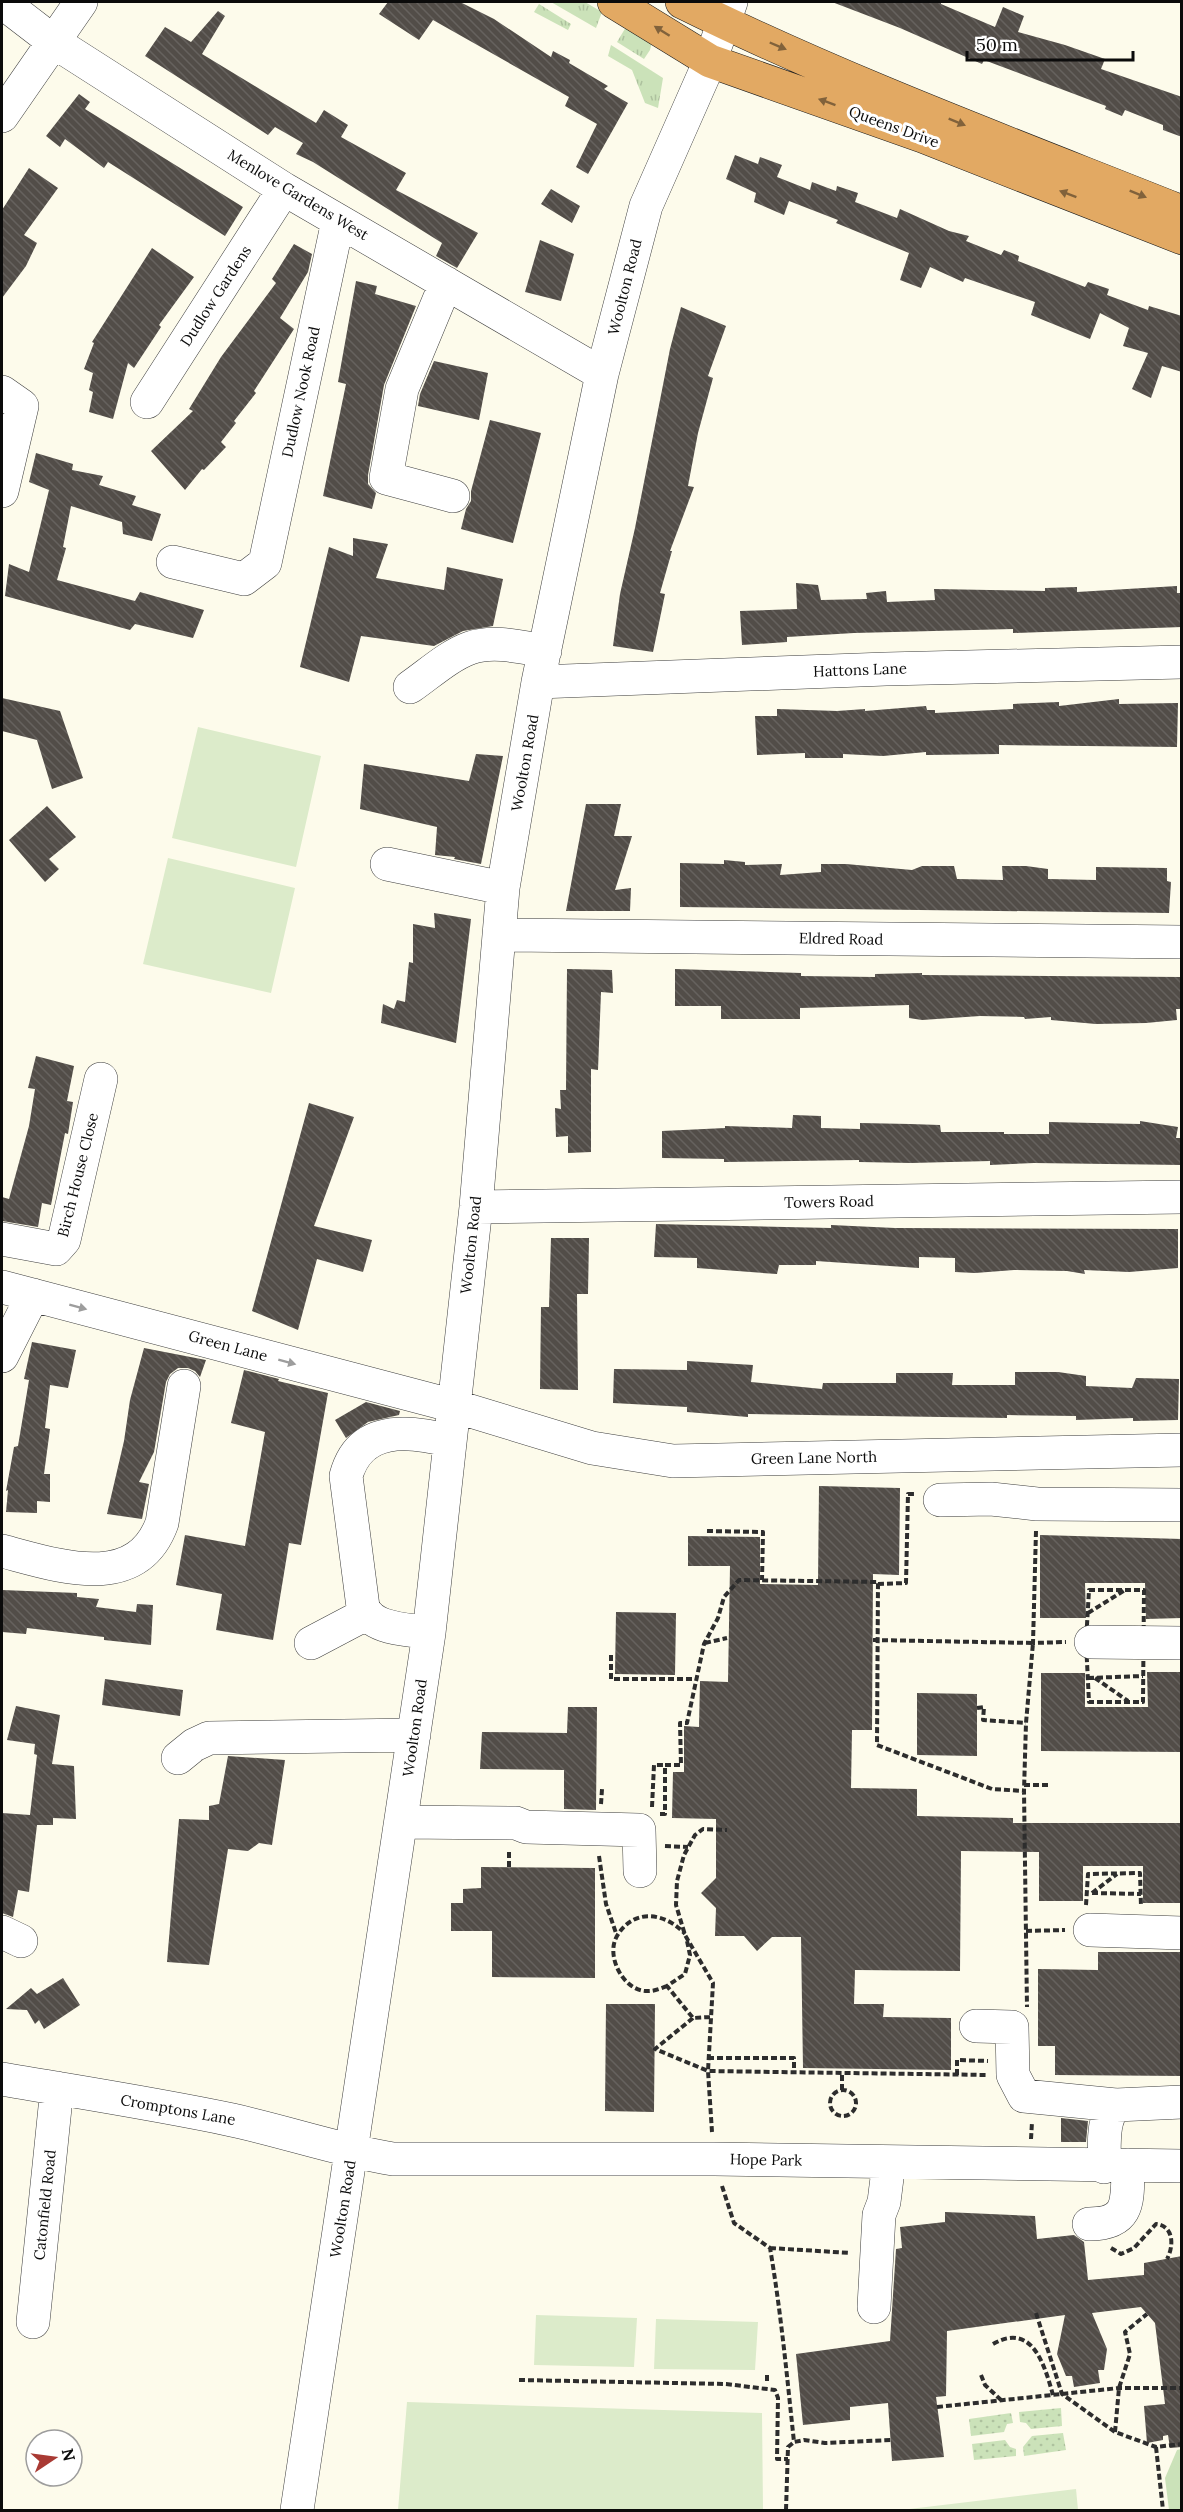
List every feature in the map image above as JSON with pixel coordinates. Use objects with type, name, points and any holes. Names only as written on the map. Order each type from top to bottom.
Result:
[{"type":"highway","name":"Queens Drive","points":[[614,2],[711,61],[922,136],[1182,238]]},
{"type":"highway","name":"Queens Drive","points":[[682,2],[727,12],[928,111],[1182,212]]},
{"type":"street","name":"Menlove Gardens West","points":[[2,2],[54,42],[284,189],[602,374]]},
{"type":"street","points":[[2,117],[81,2]]},
{"type":"street","name":"Woolton Road","points":[[297,2511],[429,1633],[476,1207],[503,888],[542,666],[602,374],[646,206],[711,61],[727,12]]},
{"type":"street","name":"Dudlow Gardens","points":[[147,402],[284,189]]},
{"type":"street","name":"Dudlow Nook Road","points":[[173,562],[244,579],[265,563],[338,221]]},
{"type":"street","points":[[446,284],[402,389],[386,478],[453,496]]},
{"type":"street","points":[[2,392],[22,406],[2,491]]},
{"type":"street","name":"Hattons Lane","points":[[410,687],[458,654],[471,648],[487,645],[515,646],[542,666],[886,669],[1182,662]]},
{"type":"street","points":[[387,864],[503,888]]},
{"type":"street","name":"Eldred Road","points":[[500,935],[1182,942]]},
{"type":"street","name":"Birch House Close","points":[[2,1239],[56,1249],[64,1240],[101,1079]]},
{"type":"street","name":"Towers Road","points":[[476,1207],[1182,1197]]},
{"type":"street","name":"Green Lane","points":[[2,1287],[454,1406]]},
{"type":"street","points":[[2,1356],[33,1295]]},
{"type":"street","points":[[2,1551],[54,1564],[104,1570],[135,1560],[157,1536],[162,1523],[184,1386]]},
{"type":"street","name":"Green Lane North","points":[[454,1406],[592,1448],[673,1461],[776,1469],[1182,1450]]},
{"type":"street","points":[[429,1633],[389,1626],[366,1614],[363,1607],[346,1476],[357,1452],[374,1439],[412,1432],[450,1441]]},
{"type":"street","points":[[940,1500],[991,1499],[1037,1504],[1182,1505]]},
{"type":"street","points":[[311,1643],[366,1614]]},
{"type":"street","points":[[1089,1628],[1182,1643]]},
{"type":"street","points":[[178,1758],[194,1745],[209,1738],[414,1735]]},
{"type":"street","points":[[402,1821],[639,1830],[640,1871]]},
{"type":"street","points":[[1087,1930],[1182,1933]]},
{"type":"street","points":[[976,2026],[1012,2027],[1020,2078],[1116,2105],[1182,2102]]},
{"type":"street","name":"Cromptons Lane","points":[[2,2079],[231,2120],[295,2135],[352,2153]]},
{"type":"street","name":"Catonfield Road","points":[[33,2322],[57,2088]]},
{"type":"street","points":[[1099,2235],[1104,2224],[1118,2218],[1124,2211],[1127,2202],[1106,2125],[1116,2105]]},
{"type":"street","name":"Hope Park","points":[[352,2153],[409,2160],[714,2159],[1182,2166]]},
{"type":"street","points":[[874,2307],[879,2215],[884,2202],[889,2162]]},
{"type":"path","points":[[652,1814],[654,1765],[681,1765],[680,1723],[687,1723],[704,1644],[718,1618],[724,1597],[739,1580],[906,1583],[908,1494],[928,1493],[940,1500]]},
{"type":"path","points":[[1012,2027],[1028,2027],[1024,1785],[1026,1723],[1033,1643],[1037,1504]]},
{"type":"path","points":[[707,1531],[763,1532],[762,1580]]},
{"type":"path","points":[[878,1584],[877,1745],[992,1789],[1024,1791]]},
{"type":"path","points":[[1089,1628],[1126,1590]]},
{"type":"path","points":[[704,1644],[727,1638]]},
{"type":"path","points":[[876,1640],[1033,1643]]},
{"type":"path","points":[[611,1654],[611,1679],[695,1679]]},
{"type":"path","points":[[1088,1678],[1143,1676]]},
{"type":"path","points":[[1094,1678],[1129,1702]]},
{"type":"path","points":[[977,1708],[984,1707],[983,1720],[1026,1723]]},
{"type":"path","points":[[665,1765],[665,1814]]},
{"type":"path","points":[[1024,1785],[1051,1785]]},
{"type":"path","points":[[606,1904],[616,1936],[613,1957],[619,1973],[631,1986],[648,1992],[667,1986],[685,1974],[690,1955],[676,1905],[677,1881],[684,1855],[694,1835],[702,1829],[727,1830]]},
{"type":"path","points":[[509,1867],[510,1840]]},
{"type":"path","points":[[1026,1931],[1087,1930],[1088,1874],[1140,1873],[1142,1932]]},
{"type":"path","points":[[1087,1897],[1118,1874]]},
{"type":"path","points":[[1092,1893],[1140,1894]]},
{"type":"path","points":[[616,1936],[630,1922],[644,1917],[657,1916],[674,1922],[685,1935],[713,1983],[708,2071],[714,2159],[734,2223],[770,2248],[861,2253]]},
{"type":"path","points":[[667,1986],[693,2018]]},
{"type":"path","points":[[710,2017],[693,2018],[655,2049],[708,2071],[1020,2078]]},
{"type":"path","points":[[708,2058],[794,2058],[794,2072]]},
{"type":"path","points":[[957,2075],[957,2060],[1020,2078]]},
{"type":"path","points":[[842,2073],[842,2090]]},
{"type":"path","points":[[1020,2078],[1031,2164]]},
{"type":"path","points":[[842,2090],[853,2095],[855,2103],[850,2113],[842,2115],[834,2112],[830,2105],[834,2093],[842,2090]]},
{"type":"path","points":[[1099,2235],[1121,2254],[1134,2248],[1156,2224],[1161,2224],[1171,2235],[1171,2252],[1167,2259]]},
{"type":"path","points":[[770,2248],[780,2308],[794,2442]]},
{"type":"path","points":[[1036,2313],[1062,2394],[1115,2432],[1156,2448],[1182,2444]]},
{"type":"path","points":[[1115,2432],[1119,2388],[1130,2354],[1125,2332],[1147,2314]]},
{"type":"path","points":[[993,2344],[1010,2338],[1028,2342],[1038,2352],[1053,2395]]},
{"type":"path","points":[[767,2373],[767,2381]]},
{"type":"path","points":[[981,2375],[986,2385],[1001,2400]]},
{"type":"path","points":[[519,2380],[726,2384],[775,2390],[778,2398],[777,2459],[788,2459]]},
{"type":"path","points":[[938,2407],[1119,2388],[1182,2388]]},
{"type":"path","points":[[786,2511],[788,2447],[794,2442],[891,2440]]},
{"type":"path","points":[[1156,2448],[1163,2511]]},
{"type":"green space","points":[[551,2],[585,2],[602,12],[596,28]]},
{"type":"green space","points":[[539,4],[571,24],[568,30],[534,12]]},
{"type":"green space","points":[[626,27],[652,42],[644,59],[617,42]]},
{"type":"green space","points":[[611,45],[663,78],[658,108],[645,103],[632,70],[608,56]]},
{"type":"green space","points":[[198,727],[321,756],[296,867],[172,838]]},
{"type":"green space","points":[[168,858],[295,888],[271,993],[143,964]]},
{"type":"green space","points":[[536,2315],[637,2318],[634,2367],[534,2365]]},
{"type":"green space","points":[[656,2319],[758,2322],[755,2370],[654,2369]]},
{"type":"green space","points":[[407,2402],[762,2413],[763,2510],[398,2510]]},
{"type":"green space","points":[[1061,2408],[1062,2426],[1031,2429],[1026,2423],[1020,2422],[1019,2412]]},
{"type":"green space","points":[[1011,2413],[1013,2423],[1007,2424],[1004,2432],[971,2436],[969,2419]]},
{"type":"green space","points":[[1063,2433],[1066,2450],[1024,2456],[1023,2447],[1032,2436]]},
{"type":"green space","points":[[1005,2440],[1010,2447],[1016,2449],[1016,2456],[974,2460],[972,2444]]},
{"type":"green space","points":[[1181,2449],[1181,2510],[1169,2510],[1165,2478],[1177,2450]]},
{"type":"green space","points":[[1076,2489],[1078,2510],[901,2510]]},
{"type":"building","points":[[388,2],[460,2],[494,19],[551,57],[553,51],[570,60],[569,63],[608,86],[604,89],[628,103],[588,174],[576,167],[597,124],[565,106],[569,97],[433,20],[419,40],[379,14]]},
{"type":"building","points":[[832,2],[941,2],[941,4],[995,27],[1003,7],[1024,16],[1018,32],[1105,59],[1101,69],[1182,97],[1182,137],[1163,130],[1163,125],[1125,110],[1122,116],[1105,109],[1106,106],[984,60],[982,64],[900,28]]},
{"type":"building","points":[[218,11],[225,16],[202,54],[316,123],[324,110],[348,125],[341,137],[406,173],[396,190],[478,233],[457,268],[436,256],[442,243],[313,162],[296,154],[303,143],[275,127],[268,135],[145,56],[165,27],[191,42]]},
{"type":"building","points":[[79,94],[90,102],[85,109],[243,207],[225,236],[108,162],[104,168],[65,139],[60,147],[46,136]]},
{"type":"building","points":[[735,155],[758,164],[760,157],[782,165],[777,177],[810,190],[812,182],[836,191],[837,186],[858,193],[855,202],[897,218],[900,209],[949,231],[969,236],[966,241],[1001,255],[1004,250],[1019,256],[1018,261],[1085,287],[1088,282],[1109,289],[1107,295],[1148,310],[1149,306],[1182,316],[1182,372],[1162,366],[1151,398],[1132,389],[1148,353],[1123,346],[1129,328],[1100,313],[1090,339],[1031,315],[1035,302],[965,278],[963,282],[930,267],[921,288],[900,280],[909,253],[836,223],[838,220],[789,201],[784,215],[754,202],[756,193],[726,179]]},
{"type":"building","points":[[29,168],[58,188],[24,235],[37,243],[26,266],[2,298],[2,210]]},
{"type":"building","points":[[551,189],[580,206],[572,223],[541,204]]},
{"type":"building","points":[[540,240],[574,254],[561,301],[525,292]]},
{"type":"building","points":[[294,244],[312,254],[308,272],[280,318],[294,329],[254,391],[256,393],[221,442],[226,447],[204,470],[202,469],[185,490],[151,451],[193,411],[189,409],[221,357],[276,283],[272,279]]},
{"type":"building","points":[[152,248],[194,277],[159,325],[161,327],[134,368],[128,363],[113,419],[89,412],[93,392],[89,390],[93,373],[84,369],[94,343],[92,342]]},
{"type":"building","points":[[356,281],[377,286],[375,294],[416,306],[384,385],[368,475],[368,484],[376,493],[372,509],[323,496],[346,384],[338,382]]},
{"type":"building","points":[[681,307],[726,326],[708,376],[713,378],[698,433],[688,486],[694,487],[670,551],[672,551],[660,593],[665,594],[653,652],[613,646],[620,594],[670,349]]},
{"type":"building","points":[[434,361],[488,373],[479,420],[418,406],[420,394]]},
{"type":"building","points":[[490,420],[541,433],[513,543],[461,529],[466,509],[471,501],[471,491]]},
{"type":"building","points":[[36,453],[73,464],[72,470],[103,476],[99,485],[136,496],[132,505],[161,514],[152,541],[123,534],[122,522],[71,506],[63,547],[66,548],[57,580],[135,601],[140,592],[204,610],[193,638],[135,624],[130,630],[5,596],[9,564],[29,572],[49,490],[29,482]]},
{"type":"building","points":[[353,538],[388,544],[376,578],[444,590],[447,567],[503,579],[493,626],[463,631],[434,646],[361,636],[349,682],[300,667],[329,547],[353,556]]},
{"type":"building","points":[[796,583],[818,585],[821,600],[867,599],[866,593],[886,591],[887,602],[935,600],[934,589],[1045,591],[1045,588],[1077,587],[1077,592],[1177,586],[1177,593],[1182,593],[1182,627],[1013,633],[1013,629],[854,633],[787,637],[787,642],[742,645],[740,611],[797,609]]},
{"type":"building","points":[[2,698],[60,711],[83,778],[52,789],[37,740],[2,731]]},
{"type":"building","points":[[1119,699],[1119,704],[1178,703],[1177,747],[999,745],[999,754],[926,755],[926,752],[883,756],[843,754],[843,758],[805,758],[805,753],[757,755],[755,716],[777,716],[777,709],[837,711],[865,709],[865,711],[926,706],[927,710],[935,710],[935,713],[1013,709],[1013,704],[1059,702],[1059,706]]},
{"type":"building","points":[[476,754],[503,756],[481,864],[454,859],[455,857],[435,855],[437,827],[360,809],[364,764],[469,781]]},
{"type":"building","points":[[586,804],[621,804],[614,836],[632,836],[615,890],[631,888],[630,911],[566,911]]},
{"type":"building","points":[[47,806],[76,837],[49,859],[59,869],[45,882],[9,840]]},
{"type":"building","points":[[724,860],[745,862],[745,865],[782,864],[780,875],[821,872],[821,864],[912,870],[922,866],[954,866],[957,879],[1003,880],[1002,866],[1048,869],[1048,879],[1096,880],[1096,867],[1167,868],[1167,881],[1171,882],[1169,913],[680,907],[680,863],[724,864]]},
{"type":"building","points":[[434,913],[471,919],[456,1043],[381,1023],[383,1004],[394,1009],[397,1000],[405,1002],[409,962],[413,963],[413,924],[435,928]]},
{"type":"building","points":[[567,969],[612,970],[613,993],[601,992],[598,1070],[591,1069],[591,1152],[568,1153],[568,1136],[556,1137],[555,1108],[561,1109],[560,1090],[566,1090]]},
{"type":"building","points":[[675,969],[801,973],[801,976],[875,977],[875,974],[922,973],[922,975],[1182,977],[1182,1009],[1176,1009],[1177,1020],[1146,1023],[1096,1024],[1051,1020],[1051,1017],[1025,1019],[1024,1017],[980,1016],[922,1020],[909,1018],[909,1005],[800,1008],[800,1019],[721,1019],[721,1006],[675,1006]]},
{"type":"building","points":[[36,1056],[74,1066],[67,1101],[73,1102],[68,1134],[65,1133],[51,1205],[42,1203],[38,1227],[2,1221],[2,1197],[9,1199],[29,1126],[35,1089],[28,1088]]},
{"type":"building","points":[[309,1103],[354,1117],[314,1226],[372,1240],[363,1272],[317,1259],[298,1330],[252,1311]]},
{"type":"building","points":[[793,1115],[821,1116],[821,1128],[860,1129],[860,1123],[910,1124],[940,1125],[941,1132],[1004,1132],[1004,1134],[1049,1134],[1049,1122],[1140,1124],[1140,1121],[1178,1127],[1176,1138],[1182,1138],[1182,1165],[1034,1163],[990,1165],[990,1161],[911,1163],[859,1162],[859,1160],[724,1162],[724,1159],[662,1158],[662,1131],[725,1128],[725,1126],[792,1128]]},
{"type":"building","points":[[656,1224],[831,1228],[831,1225],[895,1228],[1178,1229],[1178,1268],[1129,1272],[1084,1270],[1085,1274],[1067,1271],[1014,1270],[975,1273],[955,1272],[955,1258],[919,1257],[919,1268],[816,1261],[816,1265],[779,1265],[777,1274],[697,1268],[697,1258],[654,1257]]},
{"type":"building","points":[[551,1238],[589,1238],[588,1294],[577,1294],[578,1390],[540,1389],[541,1307],[549,1307]]},
{"type":"building","points":[[32,1342],[76,1350],[68,1388],[50,1385],[45,1428],[50,1429],[44,1474],[50,1474],[50,1502],[37,1501],[37,1513],[6,1512],[8,1490],[6,1491],[14,1447],[18,1446],[29,1380],[24,1379]]},
{"type":"building","points":[[144,1348],[206,1360],[200,1377],[188,1368],[178,1368],[170,1374],[166,1382],[154,1452],[139,1482],[149,1484],[142,1519],[107,1514],[124,1441],[130,1400]]},
{"type":"building","points":[[687,1361],[753,1365],[751,1382],[822,1389],[823,1383],[896,1383],[896,1373],[953,1373],[952,1385],[1015,1385],[1015,1372],[1058,1372],[1086,1376],[1086,1386],[1132,1388],[1136,1378],[1179,1379],[1178,1420],[1133,1421],[1133,1418],[1076,1420],[1076,1416],[1007,1415],[1007,1418],[748,1414],[748,1417],[687,1412],[687,1407],[613,1403],[614,1369],[687,1370]]},
{"type":"building","points":[[244,1370],[328,1393],[301,1545],[289,1543],[273,1640],[216,1630],[222,1594],[176,1585],[185,1535],[245,1546],[265,1432],[231,1423]]},
{"type":"building","points":[[366,1402],[400,1411],[399,1415],[368,1422],[346,1438],[335,1420]]},
{"type":"building","points":[[819,1486],[900,1488],[899,1575],[873,1574],[872,1730],[852,1730],[851,1788],[917,1789],[917,1816],[1013,1818],[1013,1823],[1182,1823],[1182,1903],[1143,1903],[1143,1866],[1083,1866],[1083,1901],[1039,1901],[1039,1852],[961,1851],[960,1971],[855,1970],[854,2004],[884,2004],[883,2017],[951,2018],[951,2070],[803,2068],[801,1937],[772,1937],[757,1951],[744,1936],[715,1936],[716,1908],[701,1893],[716,1878],[716,1819],[672,1818],[673,1772],[684,1772],[684,1726],[699,1727],[700,1681],[728,1682],[730,1566],[688,1566],[688,1536],[760,1537],[760,1584],[818,1585]]},
{"type":"building","points":[[1040,1535],[1182,1539],[1182,1618],[1146,1619],[1145,1583],[1085,1583],[1086,1618],[1040,1618]]},
{"type":"building","points":[[2,1590],[77,1593],[77,1597],[99,1599],[96,1607],[136,1612],[137,1604],[153,1605],[151,1645],[27,1628],[26,1634],[2,1632]]},
{"type":"building","points":[[616,1612],[676,1613],[675,1675],[615,1674]]},
{"type":"building","points":[[1147,1672],[1182,1672],[1182,1752],[1041,1751],[1041,1673],[1085,1673],[1085,1707],[1148,1707]]},
{"type":"building","points":[[105,1679],[183,1690],[180,1716],[102,1705]]},
{"type":"building","points":[[917,1693],[977,1694],[977,1756],[917,1755]]},
{"type":"building","points":[[16,1706],[60,1715],[52,1764],[74,1766],[76,1819],[53,1818],[53,1825],[37,1825],[29,1892],[18,1890],[13,1917],[2,1913],[2,1813],[30,1815],[37,1755],[34,1754],[35,1744],[7,1740]]},
{"type":"building","points":[[568,1707],[597,1707],[596,1810],[564,1809],[564,1770],[480,1769],[482,1732],[567,1733]]},
{"type":"building","points":[[228,1756],[285,1760],[272,1845],[259,1843],[248,1851],[228,1849],[209,1965],[167,1962],[179,1819],[209,1820],[209,1806],[219,1804]]},
{"type":"building","points":[[481,1867],[595,1868],[595,1978],[492,1977],[492,1931],[451,1931],[451,1903],[463,1903],[463,1889],[481,1888]]},
{"type":"building","points":[[1098,1952],[1182,1952],[1182,2076],[1055,2075],[1055,2046],[1038,2046],[1038,1969],[1098,1970]]},
{"type":"building","points":[[63,1978],[80,2005],[44,2029],[39,2020],[35,2024],[27,2010],[6,2009],[31,1988],[37,1994]]},
{"type":"building","points":[[606,2004],[655,2004],[654,2112],[605,2111]]},
{"type":"building","points":[[1061,2118],[1088,2121],[1086,2142],[1061,2142]]},
{"type":"building","points":[[945,2212],[1035,2216],[1037,2239],[1074,2235],[1084,2242],[1088,2280],[1144,2275],[1144,2263],[1182,2256],[1182,2447],[1170,2448],[1168,2435],[1163,2436],[1163,2440],[1147,2443],[1144,2406],[1165,2404],[1155,2323],[1141,2307],[1092,2313],[1107,2349],[1104,2370],[1098,2370],[1100,2383],[1074,2387],[1072,2376],[1066,2376],[1057,2354],[1065,2315],[947,2331],[946,2396],[936,2397],[944,2457],[892,2461],[888,2403],[850,2407],[850,2420],[803,2425],[796,2354],[890,2341],[896,2249],[902,2248],[900,2227],[945,2222]]}]
